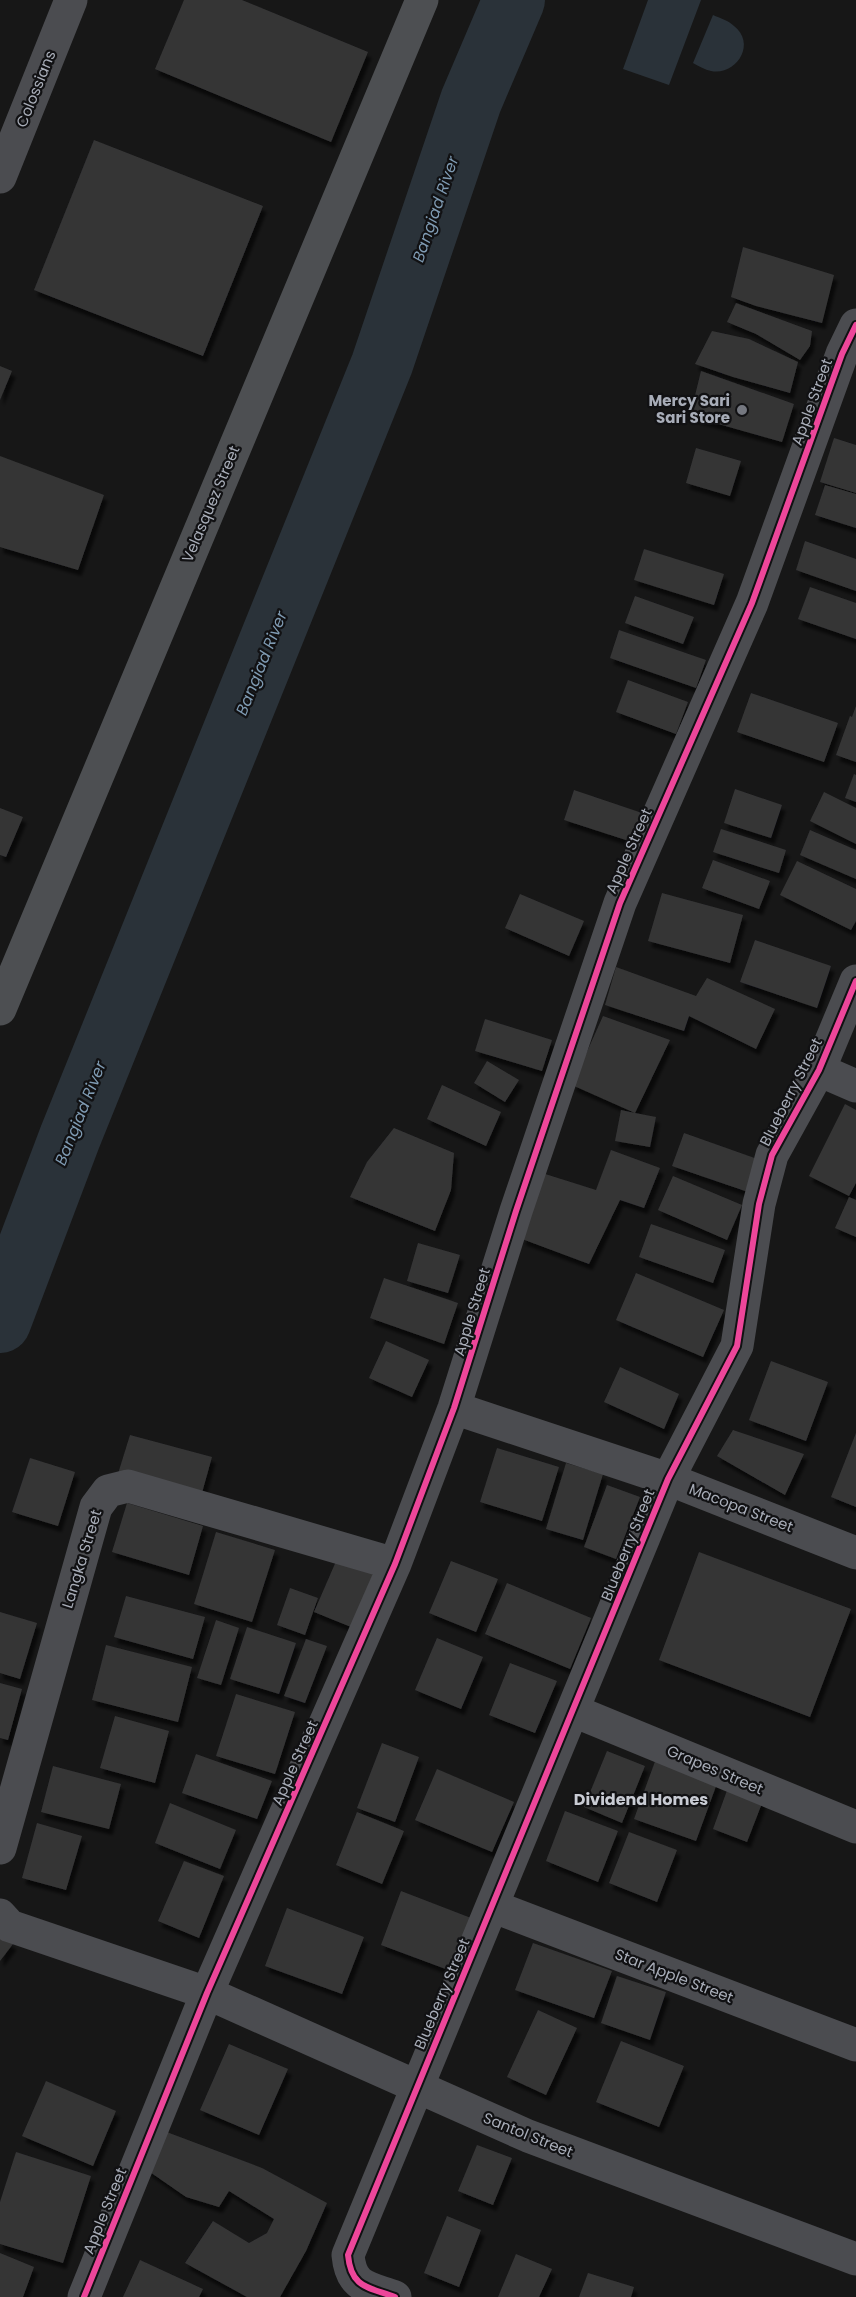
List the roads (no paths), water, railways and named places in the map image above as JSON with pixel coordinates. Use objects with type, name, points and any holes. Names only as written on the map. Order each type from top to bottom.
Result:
[{"type":"main road","name":"Velasquez Street","points":[[0,1009],[422,0]]},
{"type":"street","name":"Colossians","points":[[0,177],[71,0]]},
{"type":"street","name":"Apple Street","points":[[84,2297],[207,1993],[395,1564],[454,1408],[516,1211],[620,903],[752,603],[842,354],[856,325]]},
{"type":"street","name":"Blueberry Street","points":[[395,2297],[359,2283],[350,2271],[348,2255],[668,1479],[737,1346],[759,1204],[772,1155],[819,1070],[856,981]]},
{"type":"street","points":[[819,1070],[856,1086]]},
{"type":"street","name":"Macopa Street","points":[[454,1408],[668,1479],[856,1553]]},
{"type":"street","name":"Langka Street","points":[[0,1848],[96,1507],[108,1491],[128,1486],[395,1564]]},
{"type":"street","name":"Grapes Street","points":[[574,1711],[856,1827]]},
{"type":"street","name":"Star Apple Street","points":[[492,1906],[856,2045]]},
{"type":"street","points":[[0,1915],[10,1926],[207,1993]]},
{"type":"street","name":"Santol Street","points":[[207,1993],[528,2136],[856,2259]]},
{"type":"waterway","name":"Bangiad River","points":[[0,1322],[70,1137],[382,364],[471,101],[514,0]]},
{"type":"place","name":"Mercy Sari Sari Store","points":[[742,410]]},
{"type":"district","name":"Dividend Homes","points":[[641,1799]]}]
